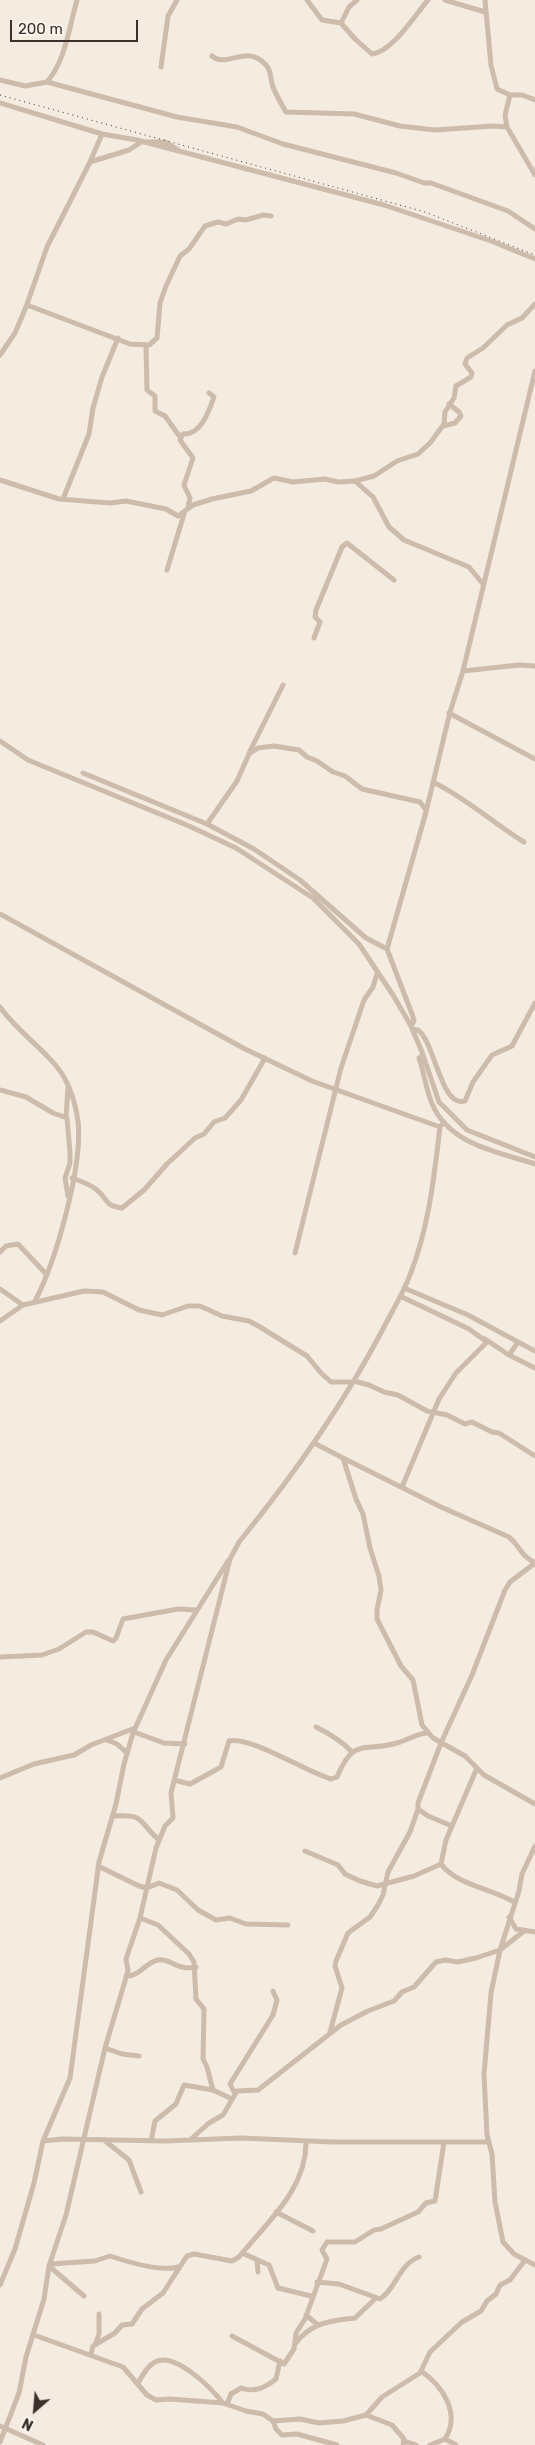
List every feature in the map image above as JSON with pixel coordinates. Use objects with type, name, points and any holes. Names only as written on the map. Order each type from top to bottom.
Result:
[{"type":"street","points":[[47,82],[56,73],[77,0]]},
{"type":"street","points":[[161,67],[168,16],[177,0]]},
{"type":"street","points":[[307,0],[322,20],[341,22],[364,48],[372,54],[380,54],[392,44],[428,0]]},
{"type":"street","points":[[341,22],[349,7],[357,0]]},
{"type":"street","points":[[445,0],[485,12]]},
{"type":"street","points":[[485,0],[485,12],[497,89],[510,95],[522,95],[535,100]]},
{"type":"street","points":[[212,56],[219,60],[245,55],[258,58],[270,72],[273,88],[286,112],[354,114],[400,126],[435,130],[493,126],[507,128]]},
{"type":"street","points":[[0,80],[25,86],[47,82],[177,117],[237,127],[283,144],[396,173],[424,183],[431,183],[508,211],[535,230]]},
{"type":"street","points":[[510,95],[505,115],[507,128],[535,175]]},
{"type":"street","points":[[0,103],[102,134],[142,142],[384,205],[491,242],[535,260]]},
{"type":"street","points":[[0,355],[14,333],[27,305],[47,247],[102,134]]},
{"type":"street","points":[[90,162],[129,150],[142,142]]},
{"type":"street","points":[[27,305],[130,344],[146,345],[154,342],[157,338],[160,303],[180,256],[190,249],[205,226],[218,222],[228,224],[238,218],[246,220],[263,215],[271,216]]},
{"type":"street","points":[[443,426],[445,412],[454,398],[456,386],[467,381],[472,376],[465,364],[467,358],[483,348],[507,325],[522,318],[535,304]]},
{"type":"street","points":[[64,499],[89,434],[98,391],[118,338]]},
{"type":"street","points":[[146,345],[146,390],[155,396],[155,411],[165,416],[180,437],[180,442],[193,458],[184,485],[190,498],[167,570]]},
{"type":"street","points":[[412,1028],[414,1022],[412,1014],[387,949],[463,671],[535,371]]},
{"type":"street","points":[[180,437],[197,429],[209,413],[214,397],[209,393]]},
{"type":"street","points":[[0,480],[64,499],[110,503],[126,501],[166,509],[178,516],[186,509],[212,498],[251,491],[274,478],[293,482],[325,479],[338,482],[355,481],[374,476],[397,461],[418,454],[443,426],[455,422],[461,416],[449,404]]},
{"type":"street","points":[[355,481],[372,497],[389,527],[404,540],[469,568],[483,584]]},
{"type":"street","points":[[314,638],[320,622],[315,617],[316,610],[342,547],[347,543],[394,580]]},
{"type":"street","points":[[463,671],[519,665],[535,666]]},
{"type":"street","points":[[207,824],[237,781],[282,685]]},
{"type":"street","points":[[450,713],[535,759]]},
{"type":"street","points":[[0,741],[28,760],[189,826],[236,848],[313,898],[362,949],[412,1028],[439,1102],[452,1118],[467,1130],[535,1157]]},
{"type":"street","points":[[249,754],[258,748],[274,746],[299,750],[307,757],[345,776],[362,788],[420,802],[426,810]]},
{"type":"street","points":[[83,773],[207,824],[254,849],[300,880],[374,943],[387,949]]},
{"type":"street","points":[[433,782],[467,802],[524,842]]},
{"type":"street","points":[[0,914],[160,1004],[265,1058],[336,1090],[442,1125],[464,1140],[535,1164]]},
{"type":"street","points":[[362,949],[374,943]]},
{"type":"street","points":[[295,1253],[341,1068],[364,1000],[377,974]]},
{"type":"street","points":[[412,1028],[418,1030],[425,1037],[445,1090],[455,1101],[465,1101],[473,1082],[492,1055],[512,1046],[535,1003]]},
{"type":"street","points":[[0,1007],[20,1032],[52,1063],[68,1085],[78,1120],[78,1141],[68,1199],[47,1275],[34,1301]]},
{"type":"street","points":[[0,2285],[18,2239],[34,2183],[43,2141],[70,2078],[98,1866],[134,1730],[166,1660],[196,1610],[239,1542],[314,1443],[353,1382],[404,1288],[417,1254],[427,1217],[442,1125],[426,1086],[420,1058],[423,1055]]},
{"type":"street","points":[[72,1178],[85,1182],[99,1192],[105,1202],[111,1206],[122,1208],[144,1190],[167,1164],[195,1138],[204,1134],[214,1122],[225,1118],[241,1100],[265,1058]]},
{"type":"street","points":[[68,1085],[66,1117],[70,1163],[65,1178],[68,1199]]},
{"type":"street","points":[[0,1090],[26,1097],[52,1113],[66,1117]]},
{"type":"street","points":[[0,1252],[6,1246],[18,1244],[47,1275]]},
{"type":"street","points":[[404,1288],[468,1315],[535,1351]]},
{"type":"street","points":[[0,1289],[23,1305]]},
{"type":"street","points":[[0,1321],[23,1305],[34,1301],[92,1290],[103,1292],[139,1310],[162,1315],[188,1306],[200,1306],[222,1316],[248,1321],[260,1327],[307,1356],[331,1382],[353,1382],[370,1385],[384,1392],[398,1395],[433,1413],[448,1415],[465,1424],[472,1422],[498,1433],[535,1456]]},
{"type":"street","points":[[400,1296],[485,1339],[509,1355],[535,1368]]},
{"type":"street","points":[[402,1487],[439,1398],[456,1373],[485,1346],[487,1342],[485,1339]]},
{"type":"street","points":[[509,1355],[518,1342]]},
{"type":"street","points":[[314,1443],[509,1538],[517,1545],[522,1555],[535,1563],[510,1582],[505,1590],[472,1675],[441,1743],[418,1803],[418,1809],[410,1832],[388,1872],[383,1895],[372,1916],[350,1930],[336,1961],[342,1988],[330,2033]]},
{"type":"street","points":[[343,1458],[356,1499],[363,1514],[382,1590],[377,1610],[377,1619],[401,1666],[413,1680],[419,1717],[427,1733],[465,1756],[488,1778],[535,1804]]},
{"type":"street","points":[[0,2442],[16,2405],[26,2356],[34,2335],[49,2265],[66,2215],[105,2048],[126,1976],[126,1959],[143,1917],[147,1888],[159,1840],[165,1826],[173,1818],[171,1793],[185,1744],[230,1559]]},
{"type":"street","points":[[0,1657],[42,1655],[59,1649],[86,1632],[94,1632],[112,1641],[116,1638],[123,1619],[178,1609],[196,1610]]},
{"type":"street","points":[[316,1727],[338,1738],[340,1743],[352,1752]]},
{"type":"street","points":[[0,1778],[34,1764],[74,1755],[105,1740],[134,1730],[164,1743],[185,1744]]},
{"type":"street","points":[[174,1780],[190,1784],[221,1767],[226,1746],[229,1742],[236,1740],[260,1748],[331,1779],[337,1777],[343,1763],[352,1752],[369,1746],[398,1743],[414,1734],[427,1733]]},
{"type":"street","points":[[105,1740],[117,1744],[127,1753]]},
{"type":"street","points":[[441,1864],[446,1840],[477,1768]]},
{"type":"street","points":[[418,1809],[428,1816],[452,1826]]},
{"type":"street","points":[[112,1816],[130,1815],[141,1819],[159,1840]]},
{"type":"street","points":[[535,1846],[522,1874],[520,1891],[514,1902],[500,1950],[491,1993],[485,2057],[485,2108],[488,2142],[492,2154],[495,2202],[503,2242],[514,2254],[535,2265]]},
{"type":"street","points":[[305,1851],[338,1865],[345,1874],[377,1886],[414,1876],[441,1864]]},
{"type":"street","points":[[441,1864],[464,1881],[514,1902]]},
{"type":"street","points":[[98,1866],[128,1882],[147,1888],[159,1882],[169,1885],[198,1910],[216,1920],[230,1918],[246,1924],[288,1926]]},
{"type":"street","points":[[143,1917],[158,1925],[181,1946],[196,1967],[196,1999],[204,2009],[203,2059],[207,2066],[213,2090]]},
{"type":"street","points":[[509,1917],[516,1929],[535,1932]]},
{"type":"street","points":[[190,2141],[209,2123],[223,2115],[233,2096],[239,2090],[258,2090],[313,2049],[330,2033],[368,2010],[394,2001],[402,1992],[414,1987],[436,1962],[445,1960],[458,1962],[500,1950],[524,1931]]},
{"type":"street","points":[[126,1976],[133,1976],[144,1966],[159,1960],[165,1960],[180,1968],[196,1967]]},
{"type":"street","points":[[233,2096],[230,2084],[273,2014],[277,2000],[273,1991]]},
{"type":"street","points":[[105,2048],[122,2054],[139,2056]]},
{"type":"street","points":[[151,2141],[155,2121],[176,2104],[184,2085],[233,2096]]},
{"type":"street","points":[[43,2141],[83,2139],[190,2141],[241,2138],[306,2141],[488,2142]]},
{"type":"street","points":[[104,2140],[130,2160],[141,2192]]},
{"type":"street","points":[[96,2345],[115,2333],[122,2325],[135,2322],[142,2309],[163,2292],[178,2267],[190,2254],[232,2261],[242,2253],[298,2182],[306,2154],[306,2141]]},
{"type":"street","points":[[232,2336],[284,2364],[294,2349],[296,2333],[306,2315],[311,2296],[327,2259],[322,2250],[327,2242],[354,2242],[374,2230],[381,2229],[418,2212],[426,2203],[435,2200],[444,2142]]},
{"type":"street","points":[[276,2212],[313,2231]]},
{"type":"street","points":[[242,2253],[269,2265],[278,2288],[311,2296]]},
{"type":"street","points":[[49,2265],[95,2261],[110,2256],[130,2264],[141,2263],[161,2269],[178,2267]]},
{"type":"street","points":[[317,2282],[339,2284],[376,2298],[382,2298],[408,2262],[419,2257]]},
{"type":"street","points":[[257,2260],[258,2272]]},
{"type":"street","points":[[273,2421],[300,2419],[324,2422],[351,2420],[366,2415],[382,2397],[422,2371],[430,2352],[462,2322],[481,2312],[487,2301],[496,2294],[500,2285],[510,2280],[525,2260]]},
{"type":"street","points":[[49,2265],[84,2296]]},
{"type":"street","points":[[295,2344],[306,2332],[318,2325],[326,2324],[333,2319],[355,2318],[376,2298]]},
{"type":"street","points":[[91,2354],[99,2334],[99,2314]]},
{"type":"street","points":[[306,2315],[318,2325]]},
{"type":"street","points":[[34,2335],[123,2367],[147,2395],[156,2400],[170,2399],[225,2403],[246,2411],[264,2414],[273,2421],[276,2429],[282,2435],[297,2434],[336,2445]]},
{"type":"street","points":[[138,2383],[146,2369],[154,2362],[162,2360],[191,2372],[211,2388],[225,2403]]},
{"type":"street","points":[[225,2403],[231,2394],[241,2388],[248,2391],[256,2390],[275,2380],[280,2361]]},
{"type":"street","points":[[422,2371],[444,2393],[452,2424],[445,2439],[430,2445]]},
{"type":"street","points":[[366,2415],[392,2425],[404,2443],[416,2445]]},
{"type":"street","points":[[0,2426],[43,2445]]},
{"type":"street","points":[[445,2439],[456,2445]]},
{"type":"railway","points":[[0,95],[425,212],[535,255]]}]
